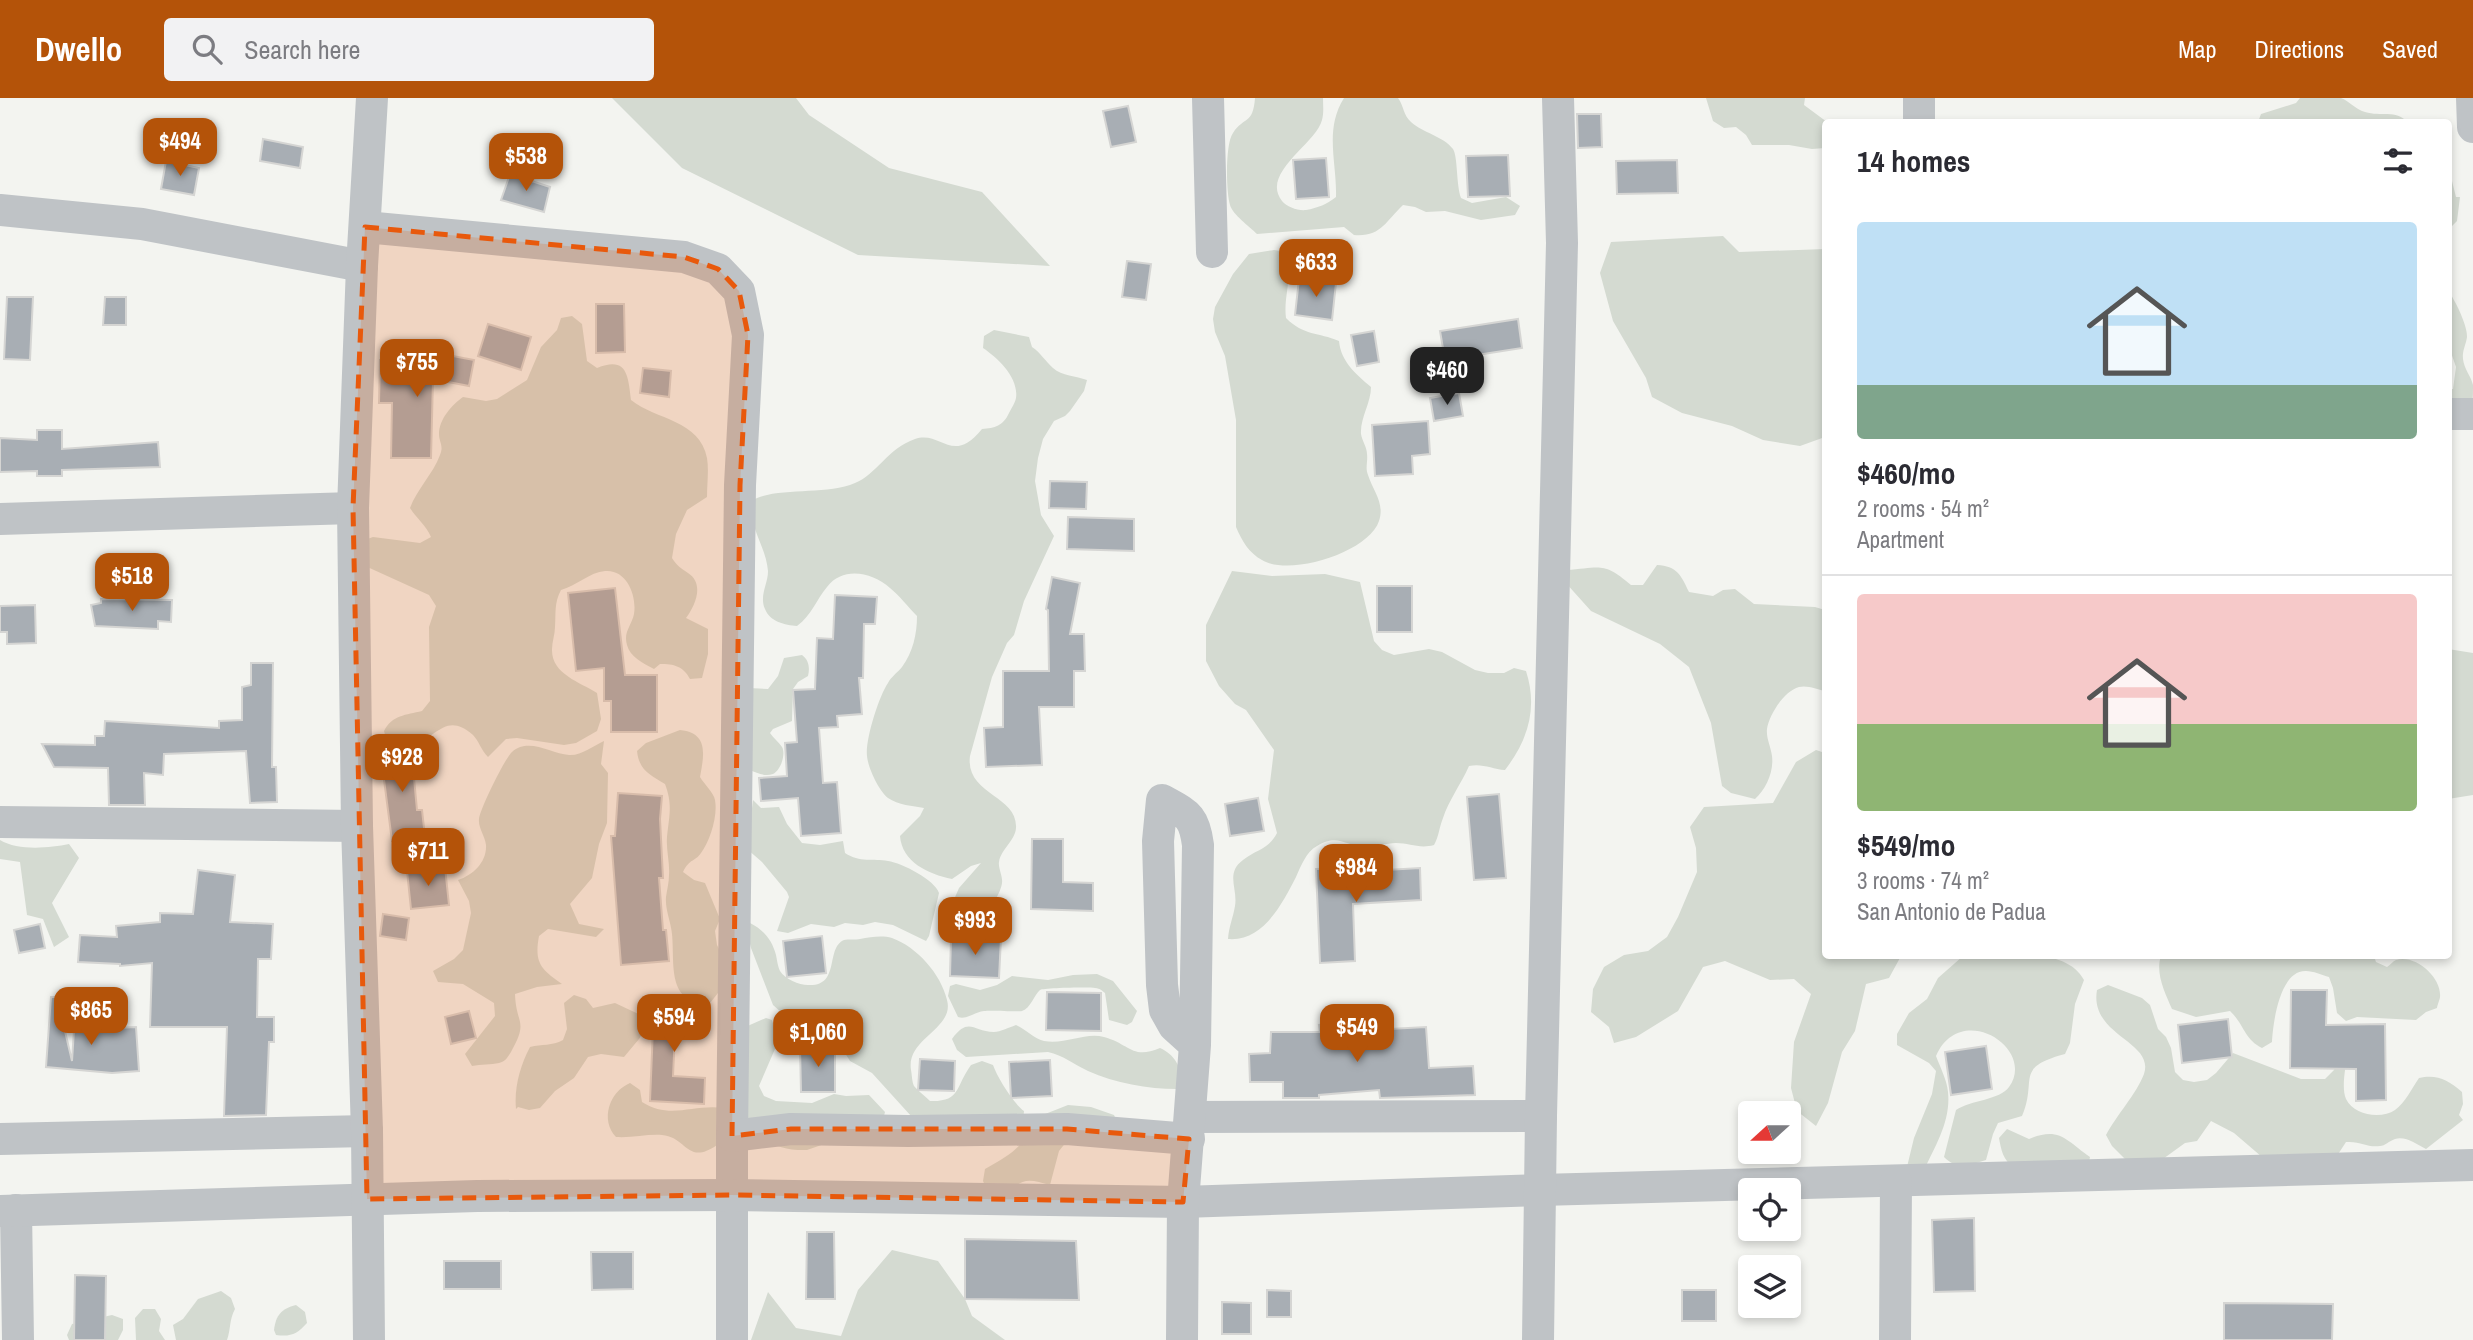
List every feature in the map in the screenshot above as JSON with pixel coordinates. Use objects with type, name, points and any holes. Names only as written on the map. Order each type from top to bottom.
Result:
[{"type":"street","points":[[369,1340],[367,1130],[357,826],[353,508],[362,266],[372,98]]},
{"type":"street","points":[[1208,98],[1212,251]]},
{"type":"street","points":[[1538,1340],[1562,243],[1558,98]]},
{"type":"street","points":[[1919,98],[1919,119]]},
{"type":"street","points":[[2446,98],[2473,98],[2473,127]]},
{"type":"street","points":[[0,210],[142,224],[362,266]]},
{"type":"street","points":[[365,227],[684,257],[718,269],[739,291],[748,335],[740,485],[731,1195],[732,1340]]},
{"type":"street","points":[[2452,414],[2473,414]]},
{"type":"street","points":[[0,519],[353,508]]},
{"type":"street","points":[[1182,1340],[1183,1202],[1195,1045],[1198,845],[1196,827],[1187,814],[1162,800],[1158,841],[1165,1010],[1174,1026],[1195,1045]]},
{"type":"street","points":[[0,822],[357,826]]},
{"type":"street","points":[[732,1136],[791,1129],[908,1131],[1190,1128],[1541,1116]]},
{"type":"street","points":[[0,1139],[367,1130]]},
{"type":"street","points":[[18,1340],[8,1210],[477,1196],[731,1195],[1183,1202],[2473,1165]]},
{"type":"street","points":[[1895,1340],[1896,1182]]},
{"type":"highlighted area","points":[[365,227],[684,257],[718,269],[739,291],[748,335],[740,485],[732,1136],[791,1129],[1067,1129],[1189,1139],[1183,1202],[731,1195],[367,1199],[353,508]]},
{"type":"shaded area","points":[[612,98],[796,98],[809,115],[889,168],[982,192],[1050,266],[858,255],[682,168]]},
{"type":"shaded area","points":[[1255,98],[1323,98],[1323,117],[1318,129],[1283,169],[1278,180],[1277,190],[1282,201],[1293,208],[1314,208],[1336,197],[1333,134],[1334,122],[1344,98],[1398,98],[1411,122],[1453,149],[1461,198],[1472,203],[1506,197],[1520,206],[1515,215],[1481,220],[1445,211],[1426,212],[1403,205],[1382,227],[1371,234],[1354,235],[1344,227],[1257,234],[1232,209],[1227,179],[1230,139],[1250,116]]},
{"type":"shaded area","points":[[1706,98],[1805,98],[1804,105],[1823,119],[1822,148],[1752,145],[1746,135],[1736,127],[1724,128],[1713,121]]},
{"type":"shaded area","points":[[2300,98],[2341,98],[2365,112],[2393,114],[2404,119],[2259,119],[2261,114],[2296,103]]},
{"type":"shaded area","points":[[2452,181],[2456,197],[2460,197],[2457,221],[2452,226]]},
{"type":"shaded area","points":[[1723,236],[1739,252],[1822,249],[1822,438],[1800,446],[1763,440],[1732,426],[1682,413],[1652,397],[1646,378],[1613,321],[1600,273],[1611,242]]},
{"type":"shaded area","points":[[1274,250],[1287,252],[1289,260],[1286,318],[1305,331],[1339,341],[1346,361],[1371,387],[1361,434],[1367,451],[1367,472],[1381,508],[1379,521],[1360,543],[1327,558],[1291,565],[1275,564],[1257,557],[1246,546],[1236,527],[1236,420],[1225,356],[1215,332],[1213,319],[1215,307],[1233,274],[1249,254]]},
{"type":"shaded area","points":[[2452,298],[2465,327],[2467,337],[2463,359],[2473,385],[2470,415],[2459,430],[2452,426],[2452,389],[2456,367],[2452,356]]},
{"type":"shaded area","points":[[572,316],[582,324],[587,361],[597,368],[615,364],[620,366],[627,376],[631,400],[686,428],[703,445],[708,463],[707,497],[687,510],[676,534],[672,558],[696,583],[697,595],[686,618],[708,629],[708,654],[702,678],[690,679],[681,669],[670,665],[660,664],[654,669],[634,656],[626,640],[635,607],[632,592],[619,574],[599,572],[561,590],[556,604],[552,649],[553,658],[561,671],[597,693],[601,719],[597,731],[576,743],[564,745],[517,738],[506,739],[488,757],[473,735],[456,725],[442,728],[412,744],[387,742],[384,731],[391,722],[400,716],[422,711],[430,701],[429,627],[436,606],[429,595],[352,560],[362,541],[373,537],[420,543],[431,537],[410,508],[440,455],[439,434],[444,418],[463,397],[486,401],[497,399],[527,380],[541,347],[557,330],[561,318]]},
{"type":"shaded area","points":[[994,330],[1029,337],[1032,347],[1057,371],[1087,380],[1084,391],[1070,411],[1054,421],[1043,439],[1035,481],[1041,515],[1054,536],[1024,601],[1014,635],[1007,643],[992,677],[970,756],[975,779],[1009,808],[1016,828],[1000,857],[1002,883],[995,900],[983,914],[965,918],[949,911],[959,888],[981,863],[971,866],[952,879],[934,874],[911,860],[900,836],[920,816],[924,808],[901,804],[888,798],[874,779],[867,756],[870,729],[877,708],[884,689],[902,667],[912,649],[917,616],[897,594],[875,578],[849,574],[834,580],[797,626],[774,620],[763,604],[767,562],[752,519],[751,501],[774,494],[843,487],[862,479],[897,449],[915,439],[932,439],[954,446],[963,445],[982,429],[1001,424],[1014,404],[1016,391],[1006,369],[983,348],[984,336]]},
{"type":"shaded area","points":[[1657,565],[1678,572],[1689,592],[1713,596],[1723,590],[1735,589],[1754,604],[1822,609],[1822,690],[1799,687],[1788,693],[1778,704],[1767,729],[1772,756],[1770,774],[1763,790],[1755,799],[1731,793],[1722,786],[1711,723],[1689,667],[1660,644],[1591,611],[1565,582],[1566,570],[1607,569],[1631,585],[1643,585]]},
{"type":"shaded area","points":[[1232,571],[1272,576],[1325,574],[1360,582],[1374,641],[1382,650],[1394,655],[1429,649],[1442,652],[1475,670],[1488,673],[1504,673],[1514,668],[1526,671],[1531,711],[1520,747],[1505,770],[1469,766],[1446,811],[1434,845],[1396,843],[1364,847],[1336,840],[1324,842],[1307,856],[1270,919],[1251,934],[1228,939],[1235,906],[1235,870],[1243,860],[1270,843],[1277,833],[1268,799],[1274,750],[1246,710],[1235,704],[1219,686],[1206,661],[1206,625]]},
{"type":"shaded area","points":[[2452,650],[2473,653],[2473,795],[2452,798]]},
{"type":"shaded area","points":[[802,655],[808,662],[809,673],[793,689],[792,721],[770,733],[782,747],[782,762],[770,775],[750,770],[749,688],[768,689],[778,676],[784,658]]},
{"type":"shaded area","points":[[680,730],[689,732],[700,740],[703,761],[700,777],[713,794],[716,806],[712,828],[704,848],[683,872],[694,880],[705,883],[720,919],[715,931],[722,955],[718,993],[710,1003],[696,1002],[686,997],[679,990],[676,980],[666,902],[669,880],[669,798],[665,784],[643,767],[637,751],[646,743]]},
{"type":"shaded area","points":[[604,741],[601,764],[608,773],[607,823],[599,844],[592,878],[570,904],[579,924],[604,929],[596,937],[548,929],[539,936],[538,953],[541,964],[562,984],[537,987],[515,994],[520,1028],[511,1052],[506,1059],[496,1064],[472,1066],[465,1054],[495,1016],[494,1003],[463,984],[438,982],[433,971],[454,959],[463,950],[471,913],[469,901],[458,880],[474,871],[482,862],[486,851],[479,822],[480,813],[512,752],[533,746],[573,755]]},
{"type":"shaded area","points":[[1816,750],[1822,752],[1822,959],[1899,959],[1889,978],[1866,984],[1855,1031],[1842,1052],[1828,1103],[1816,1126],[1801,1114],[1801,1101],[1794,1101],[1791,1088],[1794,1042],[1811,994],[1794,979],[1770,980],[1725,961],[1703,967],[1678,1011],[1636,1037],[1614,1043],[1609,1027],[1591,1012],[1593,989],[1604,967],[1624,955],[1648,951],[1667,937],[1697,872],[1696,848],[1690,827],[1704,807],[1773,803],[1796,762]]},
{"type":"shaded area","points":[[753,800],[761,808],[779,807],[787,824],[802,843],[820,845],[843,841],[845,853],[851,856],[894,862],[931,883],[939,893],[926,941],[893,925],[875,922],[863,925],[845,923],[834,927],[811,924],[788,933],[777,931],[789,897],[762,862],[747,849]]},
{"type":"shaded area","points":[[0,840],[24,847],[69,844],[79,858],[52,903],[69,937],[54,947],[43,919],[27,915],[20,862],[0,859]]},
{"type":"shaded area","points":[[750,923],[770,940],[782,974],[804,985],[818,984],[825,980],[838,944],[844,940],[884,937],[892,938],[910,948],[934,971],[944,990],[948,1010],[944,1019],[922,1041],[911,1059],[914,1086],[930,1101],[947,1099],[956,1092],[971,1065],[982,1061],[993,1065],[1006,1090],[1024,1111],[1023,1122],[921,1127],[872,1073],[850,1061],[843,1050],[810,1033],[804,1023],[794,1016],[782,1013],[773,1005],[751,948],[745,924]]},
{"type":"shaded area","points":[[1960,959],[2054,959],[2075,969],[2084,980],[2075,1004],[2070,1043],[2065,1054],[2039,1064],[2033,1070],[2022,1116],[1998,1123],[1986,1160],[1964,1166],[1954,1164],[1944,1157],[1956,1110],[1999,1095],[2009,1087],[2015,1072],[2013,1058],[2005,1045],[1992,1036],[1977,1031],[1961,1032],[1947,1040],[1936,1056],[1948,1092],[1945,1122],[1924,1170],[1906,1171],[1914,1138],[1932,1094],[1936,1071],[1929,1063],[1897,1045],[1897,1034],[1909,1013],[1927,999],[1938,978]]},
{"type":"shaded area","points":[[2160,959],[2375,959],[2387,967],[2404,959],[2419,964],[2432,975],[2440,990],[2440,998],[2437,1008],[2416,1020],[2357,1017],[2346,1021],[2337,1013],[2329,977],[2309,971],[2297,973],[2284,988],[2280,999],[2272,1042],[2262,1048],[2251,1040],[2230,1011],[2196,1017],[2172,1009],[2160,976]]},
{"type":"shaded area","points":[[1097,974],[1113,981],[1137,1011],[1132,1022],[1127,1025],[1109,1020],[1105,993],[1095,988],[1043,989],[1022,1011],[984,1011],[961,1018],[948,996],[950,986],[956,984],[980,990],[997,985],[1012,976],[1048,980]]},
{"type":"shaded area","points":[[2108,985],[2142,998],[2150,1005],[2158,1029],[2171,1048],[2175,1072],[2183,1080],[2207,1080],[2233,1053],[2301,1079],[2325,1079],[2334,1070],[2337,1058],[2347,1055],[2345,1094],[2355,1109],[2376,1115],[2389,1113],[2402,1103],[2419,1078],[2431,1077],[2447,1081],[2462,1092],[2463,1104],[2459,1115],[2463,1120],[2426,1149],[2403,1139],[2375,1146],[2346,1142],[2333,1162],[2262,1157],[2234,1133],[2211,1121],[2197,1141],[2185,1143],[2156,1164],[2131,1165],[2112,1146],[2106,1135],[2141,1081],[2145,1063],[2140,1053],[2103,1018],[2097,1005],[2097,990]]},
{"type":"shaded area","points":[[574,995],[586,999],[593,1008],[615,1003],[647,1018],[645,1029],[624,1057],[601,1054],[588,1057],[574,1078],[555,1091],[540,1108],[516,1109],[518,1077],[530,1047],[563,1040],[567,1029],[564,1003]]},
{"type":"shaded area","points":[[766,1018],[772,1020],[778,1042],[759,1086],[764,1096],[776,1101],[812,1103],[834,1094],[869,1095],[885,1112],[882,1124],[807,1150],[776,1146],[749,1132],[729,1061],[743,1028]]},
{"type":"shaded area","points":[[1016,1025],[1044,1041],[1097,1036],[1113,1040],[1137,1052],[1160,1048],[1175,1060],[1184,1079],[1177,1089],[1132,1085],[1098,1075],[1048,1052],[966,1057],[957,1050],[952,1039],[967,1027],[994,1032]]},
{"type":"shaded area","points":[[630,1083],[640,1090],[642,1102],[662,1110],[723,1108],[717,1145],[699,1153],[662,1135],[616,1137],[608,1123],[609,1107],[617,1093]]},
{"type":"shaded area","points":[[1068,1105],[1091,1107],[1114,1115],[1119,1126],[1067,1141],[1059,1151],[1050,1185],[1028,1181],[1019,1184],[1010,1193],[987,1190],[983,1181],[985,1169],[1021,1144],[1035,1118]]},
{"type":"shaded area","points":[[2007,1129],[2029,1139],[2048,1134],[2062,1137],[2090,1157],[2088,1166],[2038,1169],[2014,1167],[2005,1158],[1999,1138]]},
{"type":"shaded area","points":[[892,1250],[938,1261],[965,1299],[972,1316],[1005,1340],[751,1340],[768,1292],[796,1328],[841,1336],[858,1290]]},
{"type":"shaded area","points":[[221,1291],[231,1298],[235,1309],[227,1340],[176,1340],[173,1325],[183,1319],[198,1299]]},
{"type":"shaded area","points":[[296,1305],[305,1312],[307,1323],[293,1334],[276,1335],[274,1330],[278,1317],[287,1308]]},
{"type":"shaded area","points":[[143,1309],[155,1309],[161,1319],[159,1331],[165,1340],[136,1340],[135,1318]]},
{"type":"shaded area","points":[[112,1315],[123,1319],[123,1330],[118,1340],[69,1340],[67,1335],[72,1324]]},
{"type":"building","points":[[1128,106],[1136,142],[1111,147],[1103,111]]},
{"type":"building","points":[[1577,114],[1601,114],[1602,147],[1578,148]]},
{"type":"building","points":[[263,139],[303,147],[300,168],[260,161]]},
{"type":"building","points":[[1508,155],[1510,196],[1468,197],[1466,156]]},
{"type":"building","points":[[1326,158],[1329,197],[1296,199],[1293,160]]},
{"type":"building","points":[[1677,160],[1678,193],[1617,194],[1616,161]]},
{"type":"building","points":[[166,161],[199,168],[194,195],[161,189]]},
{"type":"building","points":[[510,174],[550,187],[544,212],[501,200]]},
{"type":"building","points":[[1127,261],[1151,264],[1146,300],[1122,297]]},
{"type":"building","points":[[1299,279],[1336,283],[1332,320],[1295,315]]},
{"type":"building","points":[[7,297],[33,297],[30,360],[4,359]]},
{"type":"building","points":[[105,297],[126,297],[126,325],[103,325]]},
{"type":"building","points":[[596,304],[624,304],[625,352],[596,353]]},
{"type":"building","points":[[1518,319],[1522,348],[1445,360],[1440,331]]},
{"type":"building","points":[[488,324],[531,337],[521,370],[478,356]]},
{"type":"building","points":[[1374,331],[1379,362],[1357,366],[1351,335]]},
{"type":"building","points":[[437,353],[474,360],[469,386],[433,379],[431,458],[391,458],[392,403],[379,403],[380,360],[433,362],[433,374]]},
{"type":"building","points":[[643,368],[671,371],[669,397],[640,393]]},
{"type":"building","points":[[1459,393],[1463,416],[1434,421],[1430,398]]},
{"type":"building","points":[[1428,421],[1430,454],[1412,456],[1413,474],[1375,476],[1372,425]]},
{"type":"building","points":[[37,430],[62,430],[62,449],[158,442],[160,467],[62,470],[62,476],[37,476],[37,471],[0,472],[0,438],[37,440]]},
{"type":"building","points":[[1050,481],[1087,482],[1086,509],[1049,508]]},
{"type":"building","points":[[1068,517],[1134,519],[1134,551],[1067,549]]},
{"type":"building","points":[[1052,577],[1080,583],[1070,634],[1084,634],[1085,671],[1074,671],[1074,707],[1039,707],[1042,765],[986,767],[984,728],[1003,727],[1003,671],[1049,671],[1046,609]]},
{"type":"building","points":[[1377,586],[1412,586],[1412,632],[1377,632]]},
{"type":"building","points":[[615,588],[625,675],[657,675],[657,732],[611,732],[611,701],[604,701],[604,668],[576,671],[568,593]]},
{"type":"building","points":[[835,595],[877,597],[875,624],[864,624],[863,678],[859,678],[862,714],[837,716],[838,727],[819,728],[823,783],[837,782],[841,833],[801,836],[798,798],[761,801],[759,778],[787,776],[785,743],[797,742],[793,690],[815,689],[817,638],[833,639]]},
{"type":"building","points":[[101,599],[172,600],[171,622],[158,621],[158,629],[95,626],[91,605],[101,603]]},
{"type":"building","points":[[35,605],[36,643],[7,644],[7,632],[0,632],[0,606]]},
{"type":"building","points":[[251,663],[273,663],[272,767],[276,767],[277,802],[250,803],[246,751],[164,754],[163,775],[144,773],[145,805],[109,805],[108,768],[54,767],[42,744],[95,745],[95,736],[104,736],[105,721],[219,728],[219,721],[242,720],[242,687],[251,685]]},
{"type":"building","points":[[411,746],[417,810],[422,810],[425,837],[392,841],[380,749]]},
{"type":"building","points":[[618,793],[662,796],[660,819],[663,878],[659,878],[663,930],[666,930],[669,961],[621,965],[611,836],[615,836]]},
{"type":"building","points":[[1499,794],[1506,878],[1474,880],[1467,797]]},
{"type":"building","points":[[1258,798],[1264,831],[1230,836],[1225,804]]},
{"type":"building","points":[[1032,839],[1063,839],[1063,882],[1093,883],[1093,911],[1031,909]]},
{"type":"building","points":[[445,867],[449,905],[411,909],[407,871]]},
{"type":"building","points":[[1352,868],[1352,872],[1420,868],[1421,900],[1353,904],[1355,961],[1320,963],[1316,869]]},
{"type":"building","points":[[198,870],[235,875],[230,922],[273,924],[271,959],[258,959],[257,1017],[274,1017],[274,1042],[269,1042],[266,1115],[224,1116],[227,1027],[150,1027],[152,963],[120,966],[78,962],[80,935],[117,937],[116,926],[160,922],[160,913],[193,914]]},
{"type":"building","points":[[383,914],[409,918],[406,940],[380,936]]},
{"type":"building","points":[[40,924],[45,948],[19,953],[14,930]]},
{"type":"building","points":[[822,936],[826,973],[787,977],[783,941]]},
{"type":"building","points":[[951,937],[1001,938],[999,978],[950,976]]},
{"type":"building","points":[[2291,990],[2327,990],[2326,1025],[2385,1024],[2386,1100],[2356,1101],[2356,1069],[2290,1068]]},
{"type":"building","points":[[1047,992],[1101,993],[1101,1031],[1046,1030]]},
{"type":"building","points":[[51,997],[57,997],[72,1061],[74,1030],[136,1027],[139,1071],[112,1073],[46,1067]]},
{"type":"building","points":[[654,1004],[705,1006],[704,1034],[675,1033],[673,1076],[705,1078],[704,1104],[650,1101]]},
{"type":"building","points":[[469,1011],[476,1038],[451,1044],[445,1017]]},
{"type":"building","points":[[2228,1019],[2232,1057],[2182,1063],[2178,1025]]},
{"type":"building","points":[[1370,1021],[1371,1030],[1426,1027],[1429,1068],[1473,1066],[1475,1095],[1380,1098],[1379,1090],[1319,1095],[1319,1098],[1283,1098],[1283,1082],[1250,1082],[1249,1054],[1270,1053],[1271,1032],[1320,1032],[1319,1025]]},
{"type":"building","points":[[1986,1046],[1992,1089],[1951,1095],[1945,1052]]},
{"type":"building","points":[[800,1047],[835,1047],[835,1092],[801,1092]]},
{"type":"building","points":[[920,1059],[955,1061],[954,1091],[918,1090]]},
{"type":"building","points":[[1050,1060],[1052,1096],[1011,1098],[1009,1062]]},
{"type":"building","points":[[1974,1218],[1975,1291],[1934,1292],[1932,1220]]},
{"type":"building","points":[[807,1232],[834,1232],[835,1299],[806,1299]]},
{"type":"building","points":[[965,1239],[1076,1241],[1079,1300],[965,1299]]},
{"type":"building","points":[[591,1252],[633,1252],[633,1289],[592,1290]]},
{"type":"building","points":[[444,1261],[501,1261],[501,1289],[444,1289]]},
{"type":"building","points":[[75,1275],[106,1276],[105,1340],[74,1340]]},
{"type":"building","points":[[1267,1290],[1291,1291],[1291,1317],[1267,1317]]},
{"type":"building","points":[[1682,1290],[1716,1290],[1716,1321],[1682,1321]]},
{"type":"building","points":[[1222,1302],[1251,1303],[1251,1334],[1222,1334]]},
{"type":"building","points":[[2224,1303],[2333,1304],[2332,1340],[2224,1340]]}]
